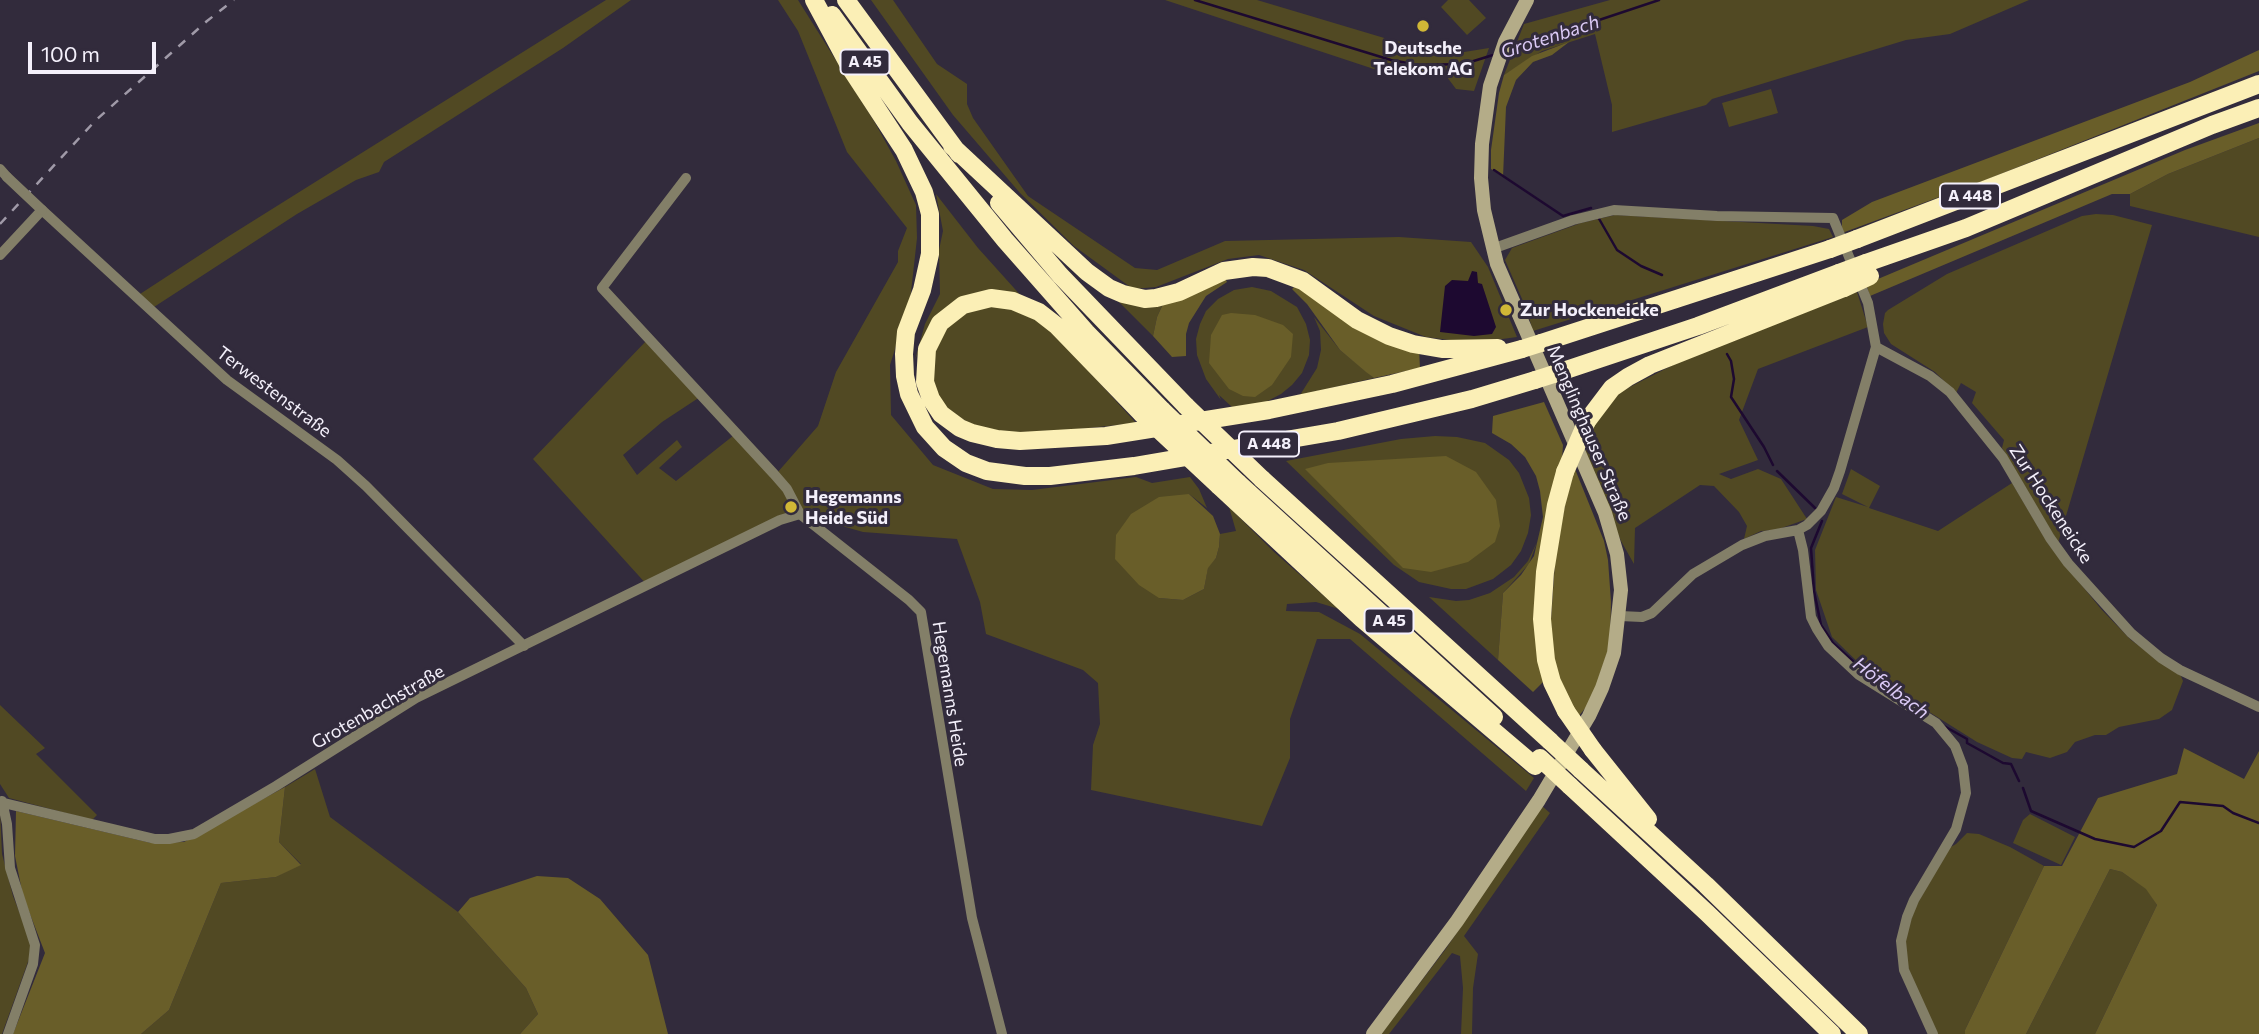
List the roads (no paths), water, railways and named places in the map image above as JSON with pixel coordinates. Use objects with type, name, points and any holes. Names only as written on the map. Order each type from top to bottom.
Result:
[{"type":"highway","name":"A 448","points":[[814,0],[851,69],[895,134],[912,165],[930,214],[932,236],[928,268],[906,332],[905,376],[909,394],[917,415],[934,438],[957,457],[987,471],[1013,476],[1050,476],[1161,462],[1338,431],[1472,399],[1842,281]]},
{"type":"highway","name":"A 45","points":[[823,0],[909,123],[1005,240],[1086,332],[1162,410],[1537,762],[1574,790],[1707,913],[1832,1034]]},
{"type":"highway","name":"A 45","points":[[846,0],[949,142],[1060,275],[1186,406],[1262,479],[1706,885],[1859,1034]]},
{"type":"highway","name":"A 448","points":[[1537,762],[1371,627],[1219,486],[1142,414],[1064,332],[1039,312],[1013,301],[991,298],[963,305],[940,323],[927,349],[925,382],[931,399],[950,422],[972,433],[997,439],[1063,440],[1128,432],[1302,403],[1449,370],[1830,249],[2259,84]]},
{"type":"highway","name":"A 448","points":[[1706,885],[1593,750],[1566,711],[1552,682],[1546,660],[1542,631],[1545,572],[1556,505],[1565,472],[1587,421],[1612,388],[1650,365],[1868,269],[2199,130],[2259,108]]},
{"type":"highway","points":[[949,142],[1087,272],[1123,295],[1156,298],[1179,292],[1224,271],[1268,268],[1303,281],[1374,330],[1413,344],[1442,349],[1475,350],[1521,347]]},
{"type":"street","name":"Menglinghauser Straße","points":[[1373,1034],[1493,870],[1589,716],[1614,653],[1620,615],[1621,590],[1617,554],[1605,513],[1522,325],[1492,249],[1484,210],[1482,144],[1490,86],[1503,46],[1527,0]]},
{"type":"street","name":"Terwestenstraße","points":[[4,173],[227,380],[322,448],[366,486],[524,646]]},
{"type":"street","name":"Hegemanns Heide","points":[[686,178],[602,288],[774,474],[787,489],[800,513],[921,612],[972,918],[1002,1034]]},
{"type":"street","points":[[0,255],[42,210]]},
{"type":"street","points":[[1492,249],[1573,220],[1614,210],[1717,216],[1833,218],[1868,303],[1876,347],[1834,488],[1816,516],[1798,530],[1765,536],[1693,574],[1647,616],[1620,615]]},
{"type":"street","name":"Zur Hockeneicke","points":[[1876,347],[1930,376],[1950,393],[2003,458],[2050,538],[2068,563],[2131,633],[2180,670],[2259,707]]},
{"type":"street","name":"Grotenbachstraße","points":[[1,801],[133,835],[155,839],[182,837],[211,825],[416,698],[780,520],[800,513]]},
{"type":"street","points":[[1798,530],[1811,617],[1816,629],[1828,646],[1859,675],[1936,723],[1955,746],[1963,767],[1966,793],[1964,807],[1956,829],[1914,900],[1901,941],[1904,970],[1933,1034]]},
{"type":"street","points":[[1,801],[10,868],[35,945],[33,964],[8,1034]]},
{"type":"waterway","name":"Grotenbach","points":[[1195,0],[1391,60],[1418,65],[1464,64],[1493,55]]},
{"type":"waterway","name":"Grotenbach","points":[[1506,51],[1659,0]]},
{"type":"waterway","name":"Höfelbach","points":[[1494,170],[1563,216],[1591,208]]},
{"type":"waterway","name":"Höfelbach","points":[[1598,217],[1617,250],[1641,266],[1662,275]]},
{"type":"waterway","name":"Höfelbach","points":[[1727,354],[1734,379],[1731,397],[1773,465]]},
{"type":"waterway","name":"Höfelbach","points":[[1777,471],[1815,508]]},
{"type":"waterway","name":"Höfelbach","points":[[1822,521],[1811,548],[1814,591],[1821,625],[1833,643],[1869,676]]},
{"type":"waterway","name":"Höfelbach","points":[[1944,726],[1967,739],[1967,743],[2003,763],[2011,764],[2019,781]]},
{"type":"waterway","name":"Höfelbach","points":[[2023,788],[2031,811],[2095,839],[2134,847],[2161,831],[2180,802],[2223,806],[2259,823]]},
{"type":"railway","points":[[0,224],[95,121],[234,0]]},
{"type":"place","name":"Deutsche Telekom AG","points":[[1423,26]]},
{"type":"place","name":"Zur Hockeneicke","points":[[1506,310]]},
{"type":"place","name":"Hegemanns Heide Süd","points":[[791,507]]}]
